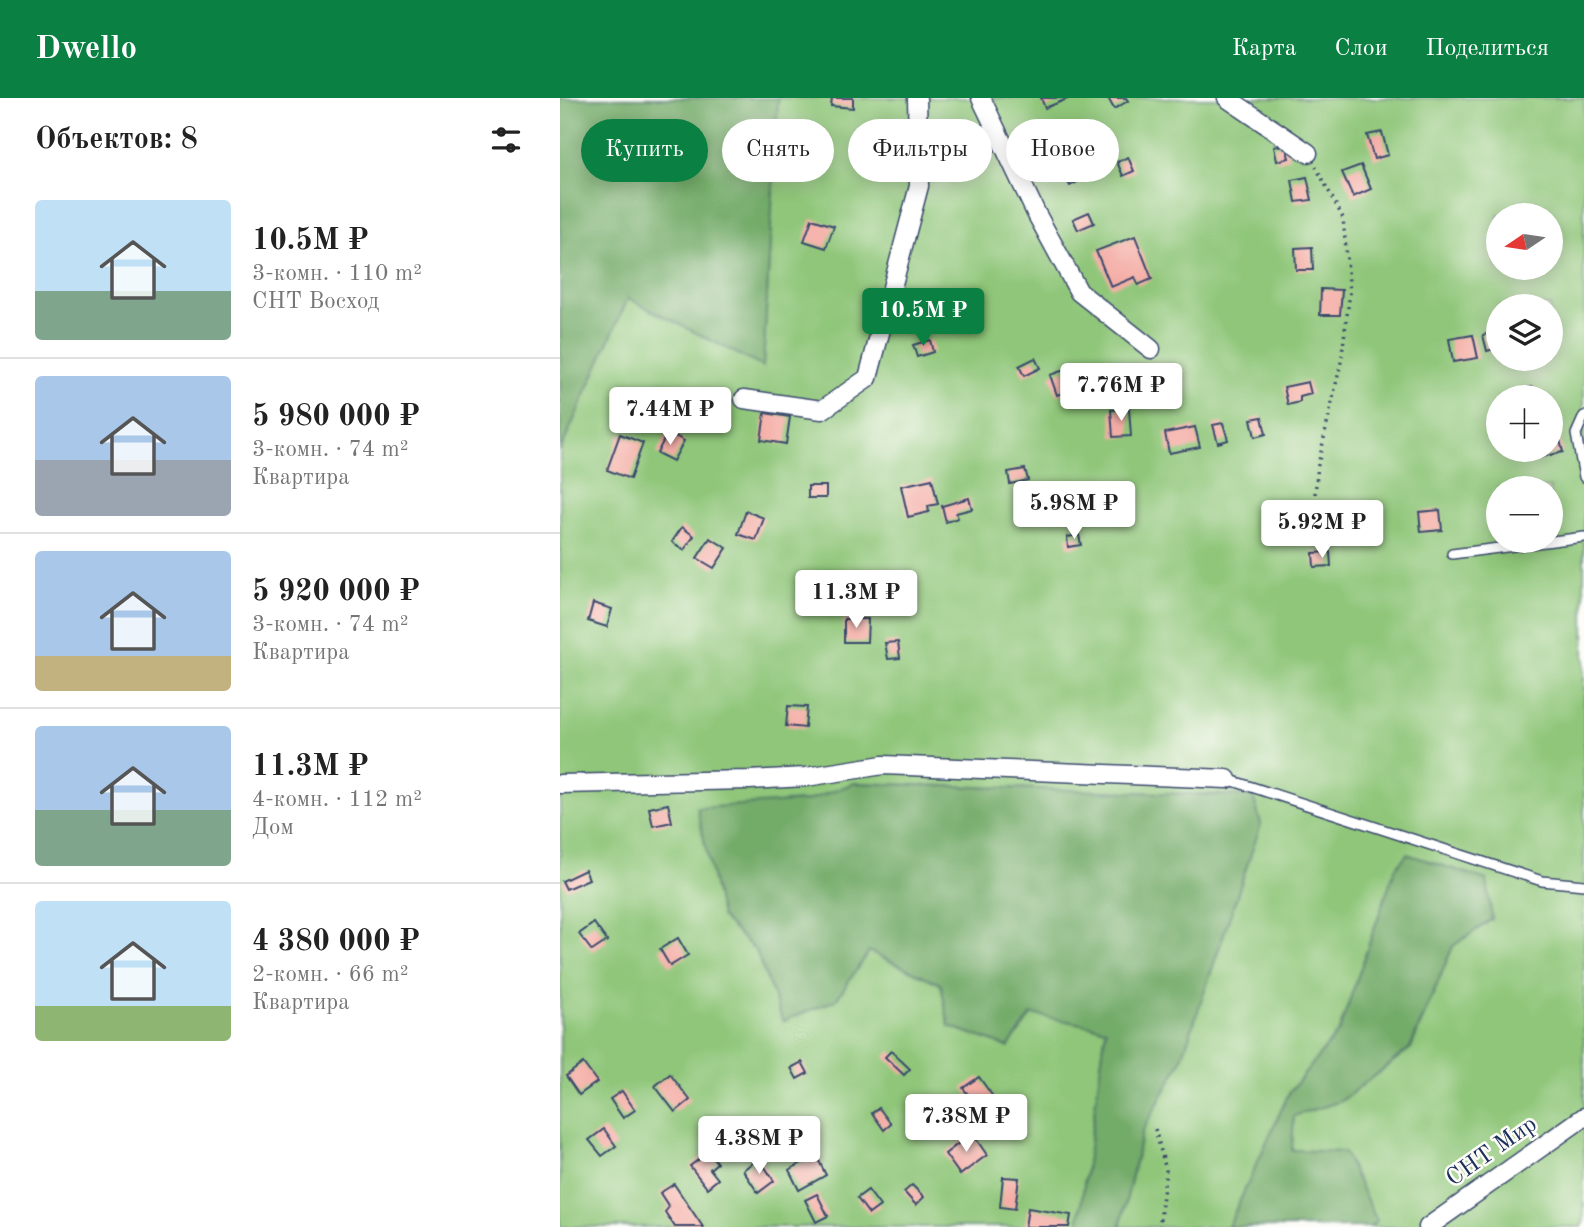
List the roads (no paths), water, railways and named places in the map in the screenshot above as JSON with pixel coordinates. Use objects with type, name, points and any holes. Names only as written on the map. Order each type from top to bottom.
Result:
[{"type":"street","points":[[744,400],[822,410],[868,378],[919,186],[917,98]]},
{"type":"street","points":[[981,98],[1036,213],[1079,292],[1151,349]]},
{"type":"street","points":[[1227,98],[1308,153]]},
{"type":"street","points":[[560,784],[749,780],[806,776],[883,765],[1227,779]]},
{"type":"street","name":"СНТ Мир","points":[[1428,1227],[1584,1117]]},
{"type":"lane","points":[[1584,416],[1576,433],[1584,477]]},
{"type":"lane","points":[[1452,554],[1584,537]]},
{"type":"lane","points":[[1227,779],[1542,881],[1584,885]]}]
